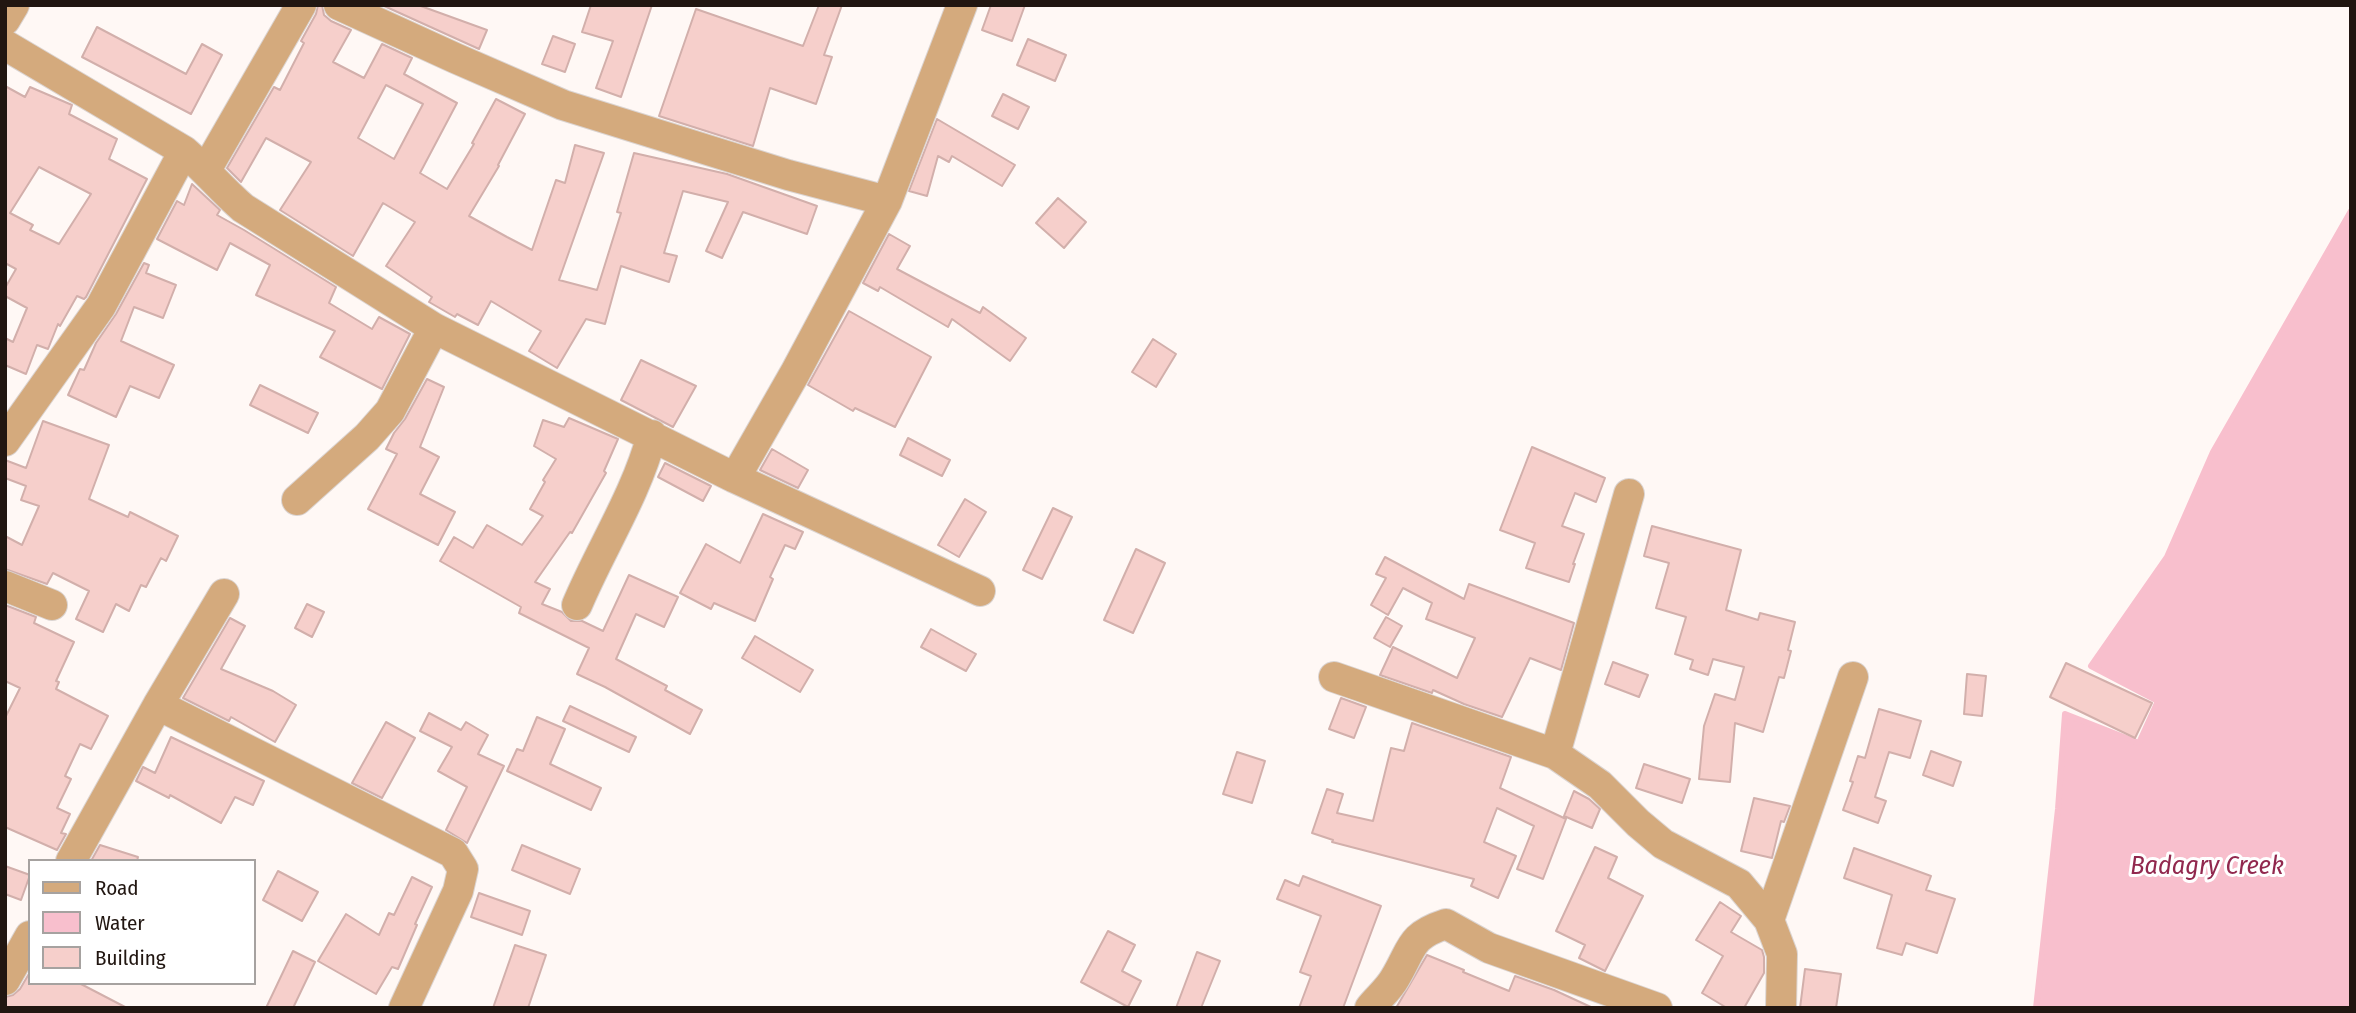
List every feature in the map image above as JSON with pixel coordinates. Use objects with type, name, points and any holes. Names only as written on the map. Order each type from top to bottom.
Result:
[{"type":"street","points":[[5,20],[13,5]]},
{"type":"street","points":[[5,441],[101,306],[301,5]]},
{"type":"street","points":[[339,5],[564,105],[788,175],[887,201]]},
{"type":"street","points":[[734,478],[795,373],[887,201],[962,5]]},
{"type":"street","points":[[5,45],[195,161],[243,208],[434,328],[734,478],[980,591]]},
{"type":"street","points":[[297,500],[367,437],[390,411],[434,328]]},
{"type":"street","points":[[577,605],[592,569],[624,510],[652,435]]},
{"type":"street","points":[[1555,754],[1629,494]]},
{"type":"street","points":[[5,586],[52,605]]},
{"type":"street","points":[[72,859],[224,594]]},
{"type":"street","points":[[1334,677],[1555,754],[1600,785],[1663,844],[1739,884],[1769,920],[1782,954],[1781,1008]]},
{"type":"street","points":[[1769,920],[1853,677]]},
{"type":"street","points":[[158,705],[453,853],[463,869],[458,891],[404,1008]]},
{"type":"street","points":[[1370,1008],[1394,980],[1410,946],[1426,930],[1446,924],[1489,948],[1657,1008]]},
{"type":"street","points":[[5,980],[28,940]]},
{"type":"water","name":"Badagry Creek","points":[[2351,211],[2351,1008],[2036,1008],[2058,809],[2065,714],[2139,743],[2158,701],[2091,666],[2167,557],[2213,452]]},
{"type":"building","points":[[318,5],[322,5],[324,15],[351,30],[333,62],[364,78],[382,44],[412,58],[404,74],[457,103],[420,173],[447,189],[474,144],[472,143],[496,99],[525,114],[499,166],[469,216],[532,250],[556,180],[565,183],[575,145],[604,153],[559,280],[597,290],[621,213],[617,212],[634,153],[727,174],[817,206],[807,234],[743,212],[722,258],[706,251],[728,202],[683,191],[664,253],[677,256],[669,282],[621,266],[605,324],[586,319],[557,368],[529,351],[541,331],[491,301],[478,325],[457,314],[455,317],[429,302],[432,297],[386,266],[415,222],[383,203],[353,256],[280,210],[311,162],[266,138],[241,182],[227,168],[274,87],[280,90]],"holes":[[[386,85],[423,104],[394,159],[358,138]]]},
{"type":"building","points":[[382,5],[418,5],[487,30],[479,49]]},
{"type":"building","points":[[591,5],[652,5],[621,97],[596,88],[613,41],[582,32]]},
{"type":"building","points":[[819,5],[842,5],[824,55],[832,57],[816,104],[770,88],[753,146],[659,116],[696,9],[803,46]]},
{"type":"building","points":[[991,5],[1025,5],[1012,41],[982,30]]},
{"type":"building","points":[[97,27],[186,74],[202,44],[222,55],[191,114],[82,57]]},
{"type":"building","points":[[553,36],[575,44],[565,72],[542,64]]},
{"type":"building","points":[[1028,39],[1066,55],[1055,81],[1017,65]]},
{"type":"building","points":[[5,86],[25,97],[30,87],[72,105],[69,114],[117,139],[109,159],[147,179],[86,297],[84,299],[77,296],[60,326],[58,324],[48,349],[37,345],[26,374],[5,365],[5,338],[13,342],[27,308],[5,296],[5,288],[16,269],[5,263]],"holes":[[[39,167],[91,194],[59,244],[30,230],[33,225],[10,213]]]},
{"type":"building","points":[[1003,94],[1029,107],[1018,129],[992,116]]},
{"type":"building","points":[[937,119],[1015,165],[1002,186],[952,156],[949,162],[938,156],[927,196],[909,191]]},
{"type":"building","points":[[192,184],[220,210],[217,215],[336,287],[329,303],[372,329],[379,317],[410,334],[382,389],[320,357],[335,331],[256,295],[270,265],[230,243],[217,270],[157,239],[177,201],[184,205]]},
{"type":"building","points":[[1058,198],[1086,222],[1064,248],[1036,223]]},
{"type":"building","points":[[889,234],[910,246],[897,269],[980,313],[983,307],[1026,338],[1010,361],[952,319],[948,327],[880,287],[878,291],[863,283]]},
{"type":"building","points":[[144,263],[149,265],[146,273],[176,285],[163,318],[134,307],[121,341],[174,365],[159,398],[130,386],[116,417],[68,395],[80,369],[84,370],[96,343],[116,314]]},
{"type":"building","points":[[849,311],[931,357],[895,427],[855,408],[853,411],[808,385]]},
{"type":"building","points":[[1153,339],[1176,354],[1156,387],[1132,372]]},
{"type":"building","points":[[641,360],[696,386],[673,427],[621,400]]},
{"type":"building","points":[[427,379],[444,387],[420,447],[439,457],[420,494],[455,512],[438,545],[368,509],[397,454],[386,449]]},
{"type":"building","points":[[260,385],[318,413],[308,433],[250,405]]},
{"type":"building","points":[[569,418],[618,439],[604,471],[606,473],[572,533],[570,532],[535,582],[550,589],[542,604],[562,612],[571,621],[582,621],[603,631],[629,575],[678,597],[664,627],[636,614],[616,659],[667,686],[665,690],[702,710],[690,734],[577,674],[589,648],[519,613],[521,607],[440,561],[454,537],[473,548],[487,525],[522,545],[543,516],[530,509],[556,459],[534,446],[543,420],[564,427]]},
{"type":"building","points":[[43,421],[109,445],[89,499],[128,517],[130,512],[178,536],[166,561],[161,558],[146,587],[141,585],[129,611],[116,604],[103,632],[76,619],[89,591],[53,573],[47,584],[5,569],[5,536],[22,545],[39,506],[21,500],[26,486],[5,478],[5,460],[26,468]]},
{"type":"building","points":[[908,438],[950,460],[942,476],[900,455]]},
{"type":"building","points":[[1532,447],[1605,478],[1596,502],[1575,493],[1562,526],[1584,534],[1569,582],[1526,568],[1535,543],[1500,530]]},
{"type":"building","points":[[772,449],[808,470],[798,488],[760,470]]},
{"type":"building","points":[[665,463],[711,486],[703,501],[658,477]]},
{"type":"building","points":[[965,499],[986,512],[959,557],[938,545]]},
{"type":"building","points":[[1053,508],[1072,517],[1042,579],[1023,570]]},
{"type":"building","points":[[763,514],[803,532],[795,549],[785,545],[770,577],[773,579],[755,621],[714,603],[711,609],[680,593],[706,544],[740,563]]},
{"type":"building","points":[[1652,526],[1741,550],[1726,610],[1758,620],[1760,613],[1795,622],[1784,678],[1779,677],[1763,732],[1735,723],[1730,782],[1699,779],[1704,726],[1715,694],[1735,700],[1744,667],[1713,659],[1708,675],[1690,669],[1693,660],[1675,654],[1686,617],[1656,608],[1669,563],[1644,556]]},
{"type":"building","points":[[1136,549],[1165,563],[1133,633],[1104,620]]},
{"type":"building","points":[[1385,557],[1464,599],[1469,584],[1574,623],[1561,670],[1530,658],[1502,717],[1433,690],[1432,693],[1380,675],[1393,647],[1457,678],[1475,638],[1426,619],[1432,603],[1403,588],[1388,615],[1371,605],[1386,578],[1376,574]]},
{"type":"building","points":[[307,604],[324,612],[312,637],[295,628]]},
{"type":"building","points":[[5,605],[36,617],[34,623],[74,642],[56,681],[59,682],[56,689],[108,716],[91,749],[80,744],[65,776],[71,779],[57,808],[70,814],[61,833],[66,834],[57,850],[5,827],[5,718],[20,688],[5,681]]},
{"type":"building","points":[[1386,617],[1402,626],[1390,647],[1374,638]]},
{"type":"building","points":[[230,618],[245,626],[221,669],[273,691],[296,705],[275,742],[231,717],[229,721],[183,698]]},
{"type":"building","points":[[931,629],[976,654],[966,671],[921,647]]},
{"type":"building","points":[[755,636],[813,670],[800,692],[742,658]]},
{"type":"building","points":[[1613,662],[1648,675],[1639,697],[1605,684]]},
{"type":"building","points":[[2066,663],[2152,703],[2135,738],[2050,697]]},
{"type":"building","points":[[1967,674],[1986,676],[1982,716],[1964,714]]},
{"type":"building","points":[[1341,698],[1366,707],[1354,738],[1329,729]]},
{"type":"building","points":[[570,706],[636,737],[629,752],[563,721]]},
{"type":"building","points":[[1879,709],[1921,721],[1910,758],[1889,752],[1875,797],[1886,801],[1878,823],[1843,810],[1853,782],[1850,781],[1858,756],[1865,758]]},
{"type":"building","points":[[429,713],[461,730],[466,722],[488,735],[478,754],[504,766],[467,843],[446,830],[467,787],[438,771],[452,747],[420,731]]},
{"type":"building","points":[[537,717],[565,729],[550,764],[601,788],[591,810],[507,771],[517,749],[523,751]]},
{"type":"building","points":[[386,722],[415,738],[382,798],[352,783]]},
{"type":"building","points":[[1412,723],[1511,757],[1500,788],[1566,819],[1543,879],[1517,869],[1534,826],[1497,808],[1484,842],[1516,856],[1498,898],[1471,886],[1474,879],[1332,842],[1333,840],[1312,833],[1327,789],[1343,794],[1337,813],[1373,821],[1391,748],[1404,751]]},
{"type":"building","points":[[171,737],[264,781],[253,805],[235,797],[221,823],[170,795],[169,798],[136,781],[143,767],[155,773]]},
{"type":"building","points":[[1931,751],[1961,762],[1953,786],[1923,775]]},
{"type":"building","points":[[1237,752],[1265,761],[1252,803],[1223,794]]},
{"type":"building","points":[[1644,764],[1690,779],[1682,803],[1636,788]]},
{"type":"building","points":[[1574,791],[1600,809],[1592,828],[1564,816]]},
{"type":"building","points":[[1754,798],[1790,806],[1784,822],[1781,821],[1772,858],[1741,851]]},
{"type":"building","points":[[100,845],[138,857],[138,859],[92,859]]},
{"type":"building","points":[[522,845],[580,869],[570,894],[512,870]]},
{"type":"building","points":[[1595,847],[1617,857],[1608,878],[1643,896],[1605,971],[1579,958],[1585,945],[1556,931]]},
{"type":"building","points":[[1854,848],[1931,876],[1926,890],[1955,899],[1937,953],[1906,943],[1902,955],[1877,948],[1892,895],[1844,878]]},
{"type":"building","points":[[5,866],[28,874],[21,900],[5,894]]},
{"type":"building","points":[[278,871],[318,892],[302,921],[263,900]]},
{"type":"building","points":[[1303,876],[1381,906],[1343,1008],[1299,1008],[1311,976],[1300,972],[1321,916],[1277,899],[1285,880],[1299,886]]},
{"type":"building","points":[[412,877],[432,887],[398,969],[392,967],[376,994],[318,961],[346,914],[379,935],[389,913],[394,915]]},
{"type":"building","points":[[479,893],[530,911],[522,935],[471,917]]},
{"type":"building","points":[[1720,902],[1741,916],[1731,932],[1762,950],[1764,957],[1764,973],[1744,1008],[1727,1008],[1702,993],[1723,956],[1696,940]]},
{"type":"building","points":[[1108,931],[1135,945],[1122,971],[1141,981],[1128,1007],[1081,982]]},
{"type":"building","points":[[515,945],[546,955],[528,1008],[493,1008]]},
{"type":"building","points":[[293,951],[315,962],[293,1008],[266,1008]]},
{"type":"building","points":[[1197,952],[1220,961],[1201,1008],[1176,1008]]},
{"type":"building","points":[[1427,955],[1509,991],[1515,976],[1593,1008],[1396,1008]]},
{"type":"building","points":[[1805,969],[1841,974],[1836,1008],[1800,1008]]},
{"type":"building","points":[[28,975],[28,985],[83,985],[127,1008],[5,1008],[5,997],[20,989]]},
{"type":"waterway","points":[[2036,1008],[2058,809],[2065,714],[2139,743],[2158,701],[2091,666],[2167,557],[2213,452],[2351,211]]}]
